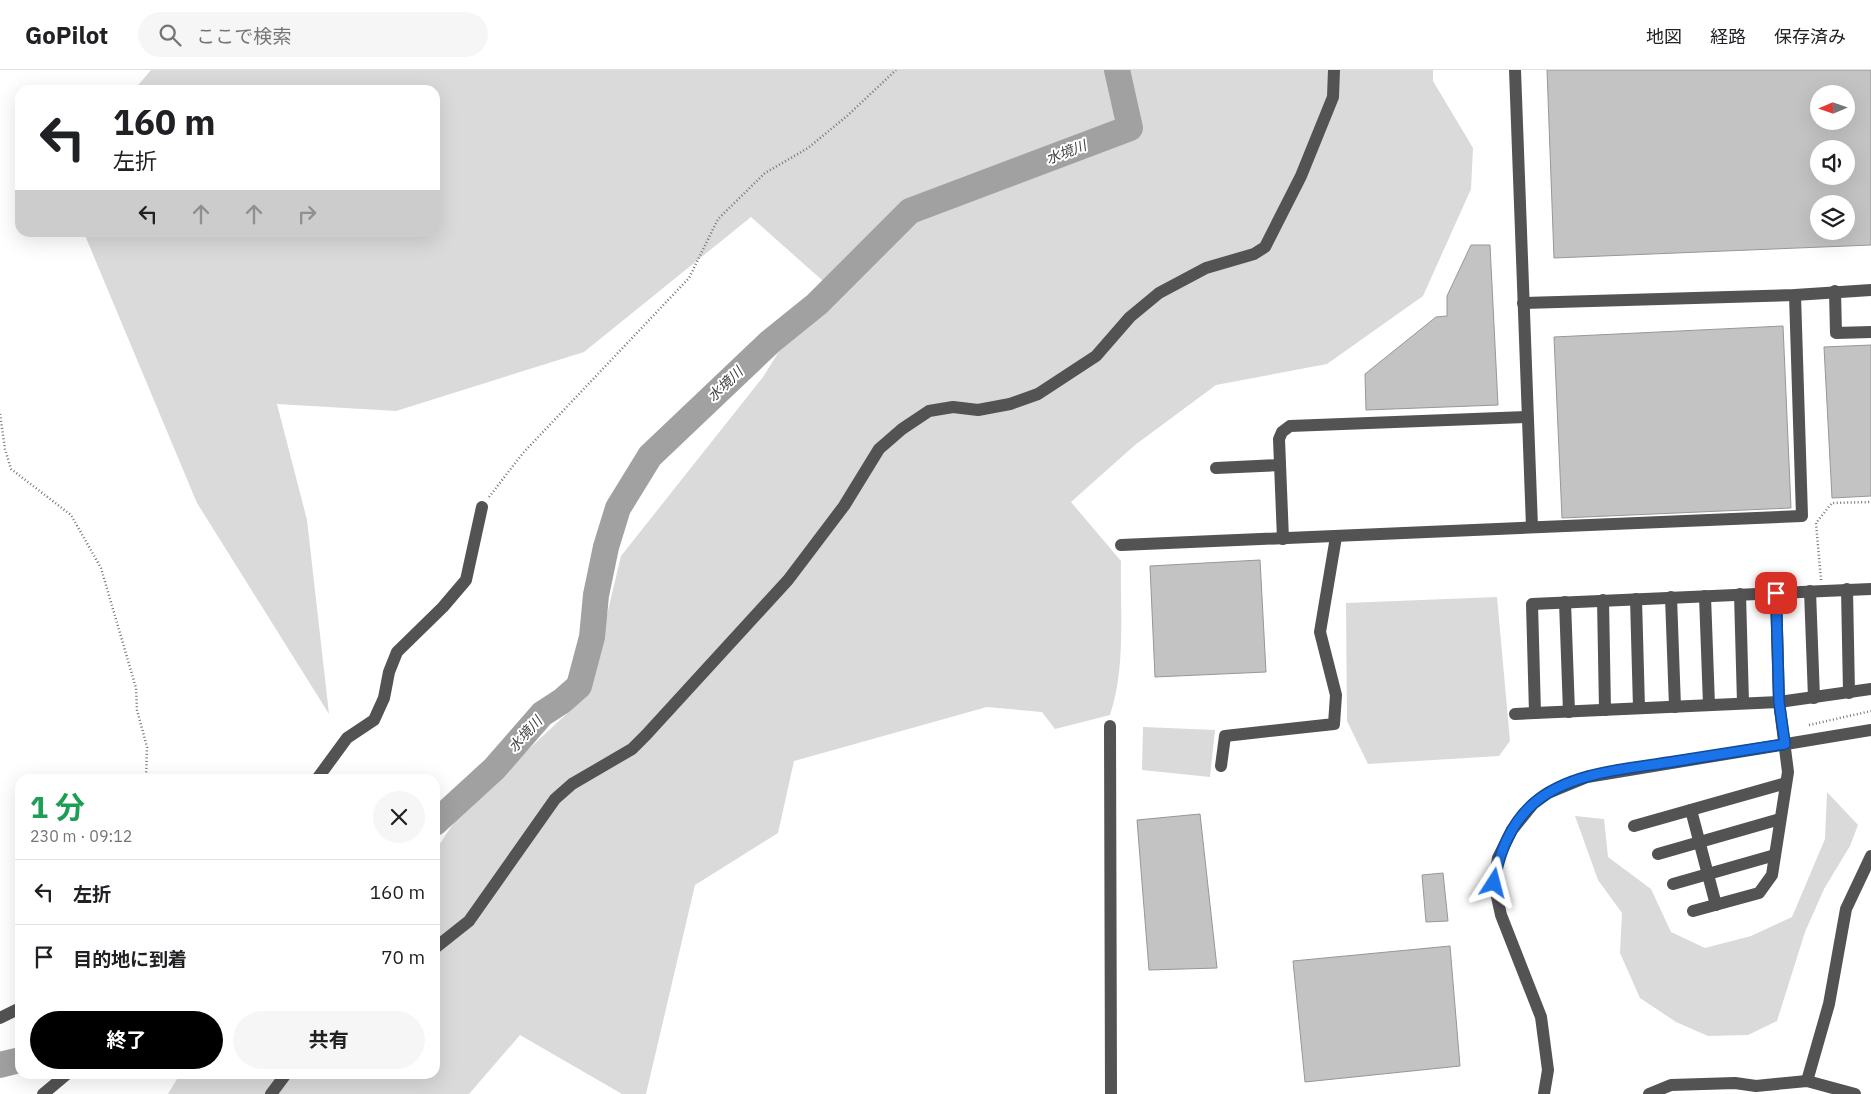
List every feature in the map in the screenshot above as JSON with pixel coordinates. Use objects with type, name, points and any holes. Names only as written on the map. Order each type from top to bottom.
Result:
[{"type":"street","points":[[440,944],[469,920],[554,799],[572,784],[632,749],[762,610],[844,506],[879,449],[902,429],[929,411],[953,407],[978,410],[1010,404],[1038,394],[1096,356],[1130,317],[1159,293],[1206,268],[1254,254],[1265,247],[1301,176],[1333,97],[1334,70]]},
{"type":"street","points":[[1515,70],[1532,528]]},
{"type":"street","points":[[1523,303],[1795,295],[1871,290]]},
{"type":"street","points":[[1835,291],[1836,333],[1871,332]]},
{"type":"street","points":[[1121,545],[1283,540],[1802,516],[1795,295]]},
{"type":"street","points":[[1283,540],[1279,439],[1282,432],[1290,426],[1527,418]]},
{"type":"street","points":[[1216,468],[1280,465]]},
{"type":"street","points":[[321,774],[348,738],[374,720],[384,698],[389,672],[397,652],[444,607],[466,580],[482,507]]},
{"type":"street","points":[[1221,766],[1225,736],[1334,724],[1336,695],[1320,632],[1336,537]]},
{"type":"street","points":[[1847,589],[1849,693]]},
{"type":"street","points":[[1535,713],[1532,604],[1871,589]]},
{"type":"street","points":[[1810,592],[1814,698]]},
{"type":"street","points":[[1693,912],[1759,893],[1772,875],[1788,772],[1779,702],[1776,593]]},
{"type":"street","points":[[1740,594],[1743,703]]},
{"type":"street","points":[[1705,596],[1709,705]]},
{"type":"street","points":[[1671,597],[1674,707]]},
{"type":"street","points":[[1636,599],[1639,708]]},
{"type":"street","points":[[1603,600],[1605,710]]},
{"type":"street","points":[[1565,602],[1569,712]]},
{"type":"street","points":[[1514,714],[1779,702],[1871,689]]},
{"type":"street","points":[[1110,726],[1111,1094]]},
{"type":"street","points":[[1544,1094],[1548,1070],[1541,1017],[1501,915],[1494,883],[1498,858],[1512,830],[1533,804],[1548,793],[1587,777],[1871,730]]},
{"type":"street","points":[[1634,826],[1786,783]]},
{"type":"street","points":[[1691,810],[1716,905]]},
{"type":"street","points":[[1658,854],[1780,819]]},
{"type":"street","points":[[1673,884],[1775,855]]},
{"type":"street","points":[[1807,1081],[1829,1004],[1846,909],[1871,856]]},
{"type":"street","points":[[0,1018],[15,1010]]},
{"type":"street","points":[[43,1094],[61,1079]]},
{"type":"street","points":[[271,1094],[282,1079]]},
{"type":"street","points":[[1649,1094],[1671,1085],[1735,1083],[1756,1086],[1807,1081],[1855,1094]]},
{"type":"path","points":[[482,507],[523,453],[689,278],[718,219],[765,173],[808,148],[896,70]]},
{"type":"path","points":[[0,414],[5,449],[11,469],[70,515],[101,568],[136,688],[137,710],[147,747],[146,774]]},
{"type":"path","points":[[1821,581],[1816,523],[1832,504],[1871,502]]},
{"type":"path","points":[[1783,731],[1871,711]]},
{"type":"shaded area","points":[[151,70],[1433,70],[1433,81],[1473,148],[1471,189],[1423,296],[1327,364],[1216,385],[1135,445],[1071,502],[1121,561],[1120,658],[1115,697],[1110,715],[1055,729],[1042,712],[987,707],[794,761],[778,833],[695,885],[646,1094],[622,1094],[520,1035],[469,1094],[168,1094],[177,1079],[440,1079],[440,844],[461,812],[588,694],[621,556],[763,377],[823,281],[751,217],[584,352],[396,411],[277,404],[307,520],[329,714],[197,503],[86,237],[440,237],[440,85],[138,85]]},
{"type":"shaded area","points":[[1497,597],[1510,741],[1499,756],[1368,764],[1347,721],[1346,603]]},
{"type":"shaded area","points":[[1143,727],[1215,730],[1210,777],[1142,770]]},
{"type":"shaded area","points":[[1827,792],[1858,825],[1850,846],[1824,889],[1805,932],[1777,1021],[1748,1035],[1708,1036],[1676,1022],[1640,998],[1620,953],[1622,913],[1598,880],[1575,816],[1604,819],[1608,857],[1651,889],[1671,932],[1705,948],[1751,936],[1792,917],[1825,839]]},
{"type":"building","points":[[1547,70],[1871,70],[1871,245],[1554,258]]},
{"type":"building","points":[[1471,245],[1490,245],[1498,405],[1366,410],[1365,374],[1436,317],[1447,316],[1447,296]]},
{"type":"building","points":[[1783,326],[1791,508],[1562,518],[1554,337]]},
{"type":"building","points":[[1871,345],[1871,496],[1832,498],[1824,347]]},
{"type":"building","points":[[1260,560],[1266,672],[1155,677],[1150,566]]},
{"type":"building","points":[[1200,814],[1217,968],[1149,970],[1137,820]]},
{"type":"building","points":[[1443,873],[1448,921],[1426,922],[1422,875]]},
{"type":"building","points":[[1450,946],[1460,1066],[1305,1082],[1293,961]]},
{"type":"waterway","name":"水境川","points":[[440,818],[494,769],[542,714],[562,701],[579,686],[592,637],[596,595],[606,547],[618,508],[650,456],[770,342],[817,304],[910,211],[1130,128],[1117,70]]},
{"type":"waterway","name":"水境川","points":[[0,1065],[15,1061]]},
{"type":"route","points":[[1494,883],[1498,858],[1512,830],[1533,804],[1548,793],[1587,777],[1785,744],[1779,702],[1776,593]]}]
